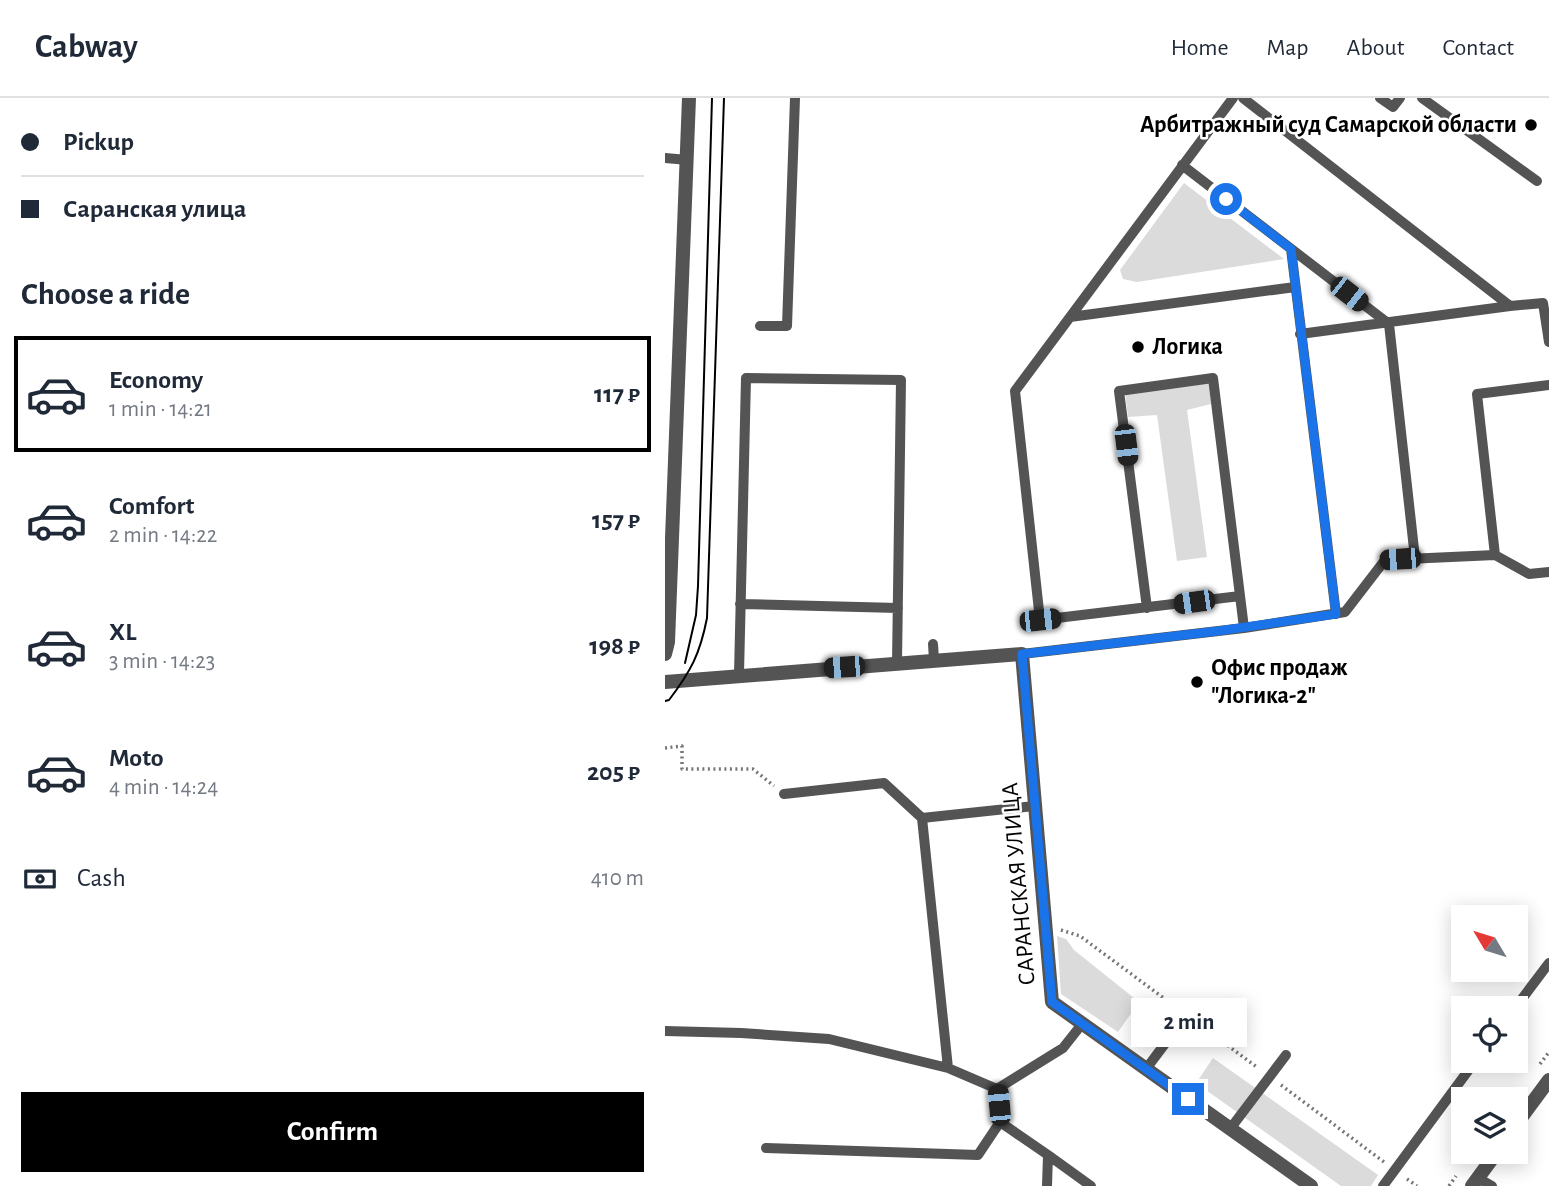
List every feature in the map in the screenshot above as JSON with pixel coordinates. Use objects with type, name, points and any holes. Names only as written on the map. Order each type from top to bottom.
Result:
[{"type":"street","points":[[665,654],[668,642],[669,524],[689,98]]},
{"type":"street","points":[[665,681],[1022,654]]},
{"type":"street","name":"САРАНСКАЯ УЛИЦА","points":[[1022,654],[1052,1002],[1311,1186]]},
{"type":"street","points":[[1528,1108],[1549,1080]]},
{"type":"street","points":[[1475,1182],[1488,1164]]},
{"type":"lane","points":[[760,326],[787,326],[795,98]]},
{"type":"lane","points":[[1233,98],[1015,391],[1040,620],[1240,596]]},
{"type":"lane","points":[[1243,98],[1510,306]]},
{"type":"lane","points":[[1380,98],[1393,107],[1400,98]]},
{"type":"lane","points":[[1422,98],[1537,181]]},
{"type":"lane","points":[[665,158],[688,160]]},
{"type":"lane","points":[[1182,165],[1389,324],[1415,558]]},
{"type":"lane","points":[[1291,249],[1336,614]]},
{"type":"lane","points":[[1070,317],[1295,288]]},
{"type":"lane","points":[[1300,334],[1546,303],[1549,342]]},
{"type":"lane","points":[[739,674],[746,377],[901,380],[897,663]]},
{"type":"lane","points":[[1147,608],[1119,391],[1213,378],[1244,628]]},
{"type":"lane","points":[[1495,555],[1477,394],[1549,385]]},
{"type":"lane","points":[[1022,654],[1090,652],[1345,612],[1385,560],[1495,555],[1529,574],[1549,572]]},
{"type":"lane","points":[[740,604],[898,608]]},
{"type":"lane","points":[[933,644],[934,660]]},
{"type":"lane","points":[[784,794],[884,783],[922,818],[948,1068]]},
{"type":"lane","points":[[922,818],[1034,806]]},
{"type":"lane","points":[[1524,996],[1549,963]]},
{"type":"lane","points":[[997,1089],[1063,1048],[1082,1024]]},
{"type":"lane","points":[[665,1031],[829,1039],[948,1068],[997,1089]]},
{"type":"lane","points":[[1146,1069],[1173,1033]]},
{"type":"lane","points":[[1230,1129],[1286,1055]]},
{"type":"lane","points":[[1383,1186],[1466,1073]]},
{"type":"lane","points":[[766,1148],[978,1155],[1000,1122],[997,1089]]},
{"type":"lane","points":[[1000,1122],[1091,1186]]},
{"type":"lane","points":[[1047,1186],[1048,1155]]},
{"type":"lane","points":[[1475,1182],[1492,1186]]},
{"type":"path","points":[[665,748],[681,746],[682,769],[753,769],[784,794]]},
{"type":"path","points":[[1045,925],[1080,936],[1417,1186]]},
{"type":"shaded area","points":[[1184,183],[1284,259],[1137,282],[1123,279],[1120,270]]},
{"type":"shaded area","points":[[1208,382],[1211,404],[1187,410],[1207,557],[1177,561],[1157,415],[1128,417],[1125,392]]},
{"type":"shaded area","points":[[1057,936],[1066,939],[1074,950],[1139,1002],[1118,1032],[1061,994]]},
{"type":"shaded area","points":[[1213,1058],[1378,1175],[1371,1186],[1341,1186],[1196,1083]]},
{"type":"tram line","points":[[685,663],[696,615],[698,586],[712,98]]},
{"type":"tram line","points":[[665,701],[677,690],[694,662],[707,618],[724,98]]},
{"type":"place","name":"Арбитражный суд Самарской области","points":[[1531,125]]},
{"type":"place","name":"Логика","points":[[1138,347]]},
{"type":"place","name":"Офис продаж \"Логика-2\"","points":[[1197,682]]},
{"type":"route","points":[[1188,1099],[1052,1002],[1022,654],[1336,614],[1291,249],[1226,199]]}]
